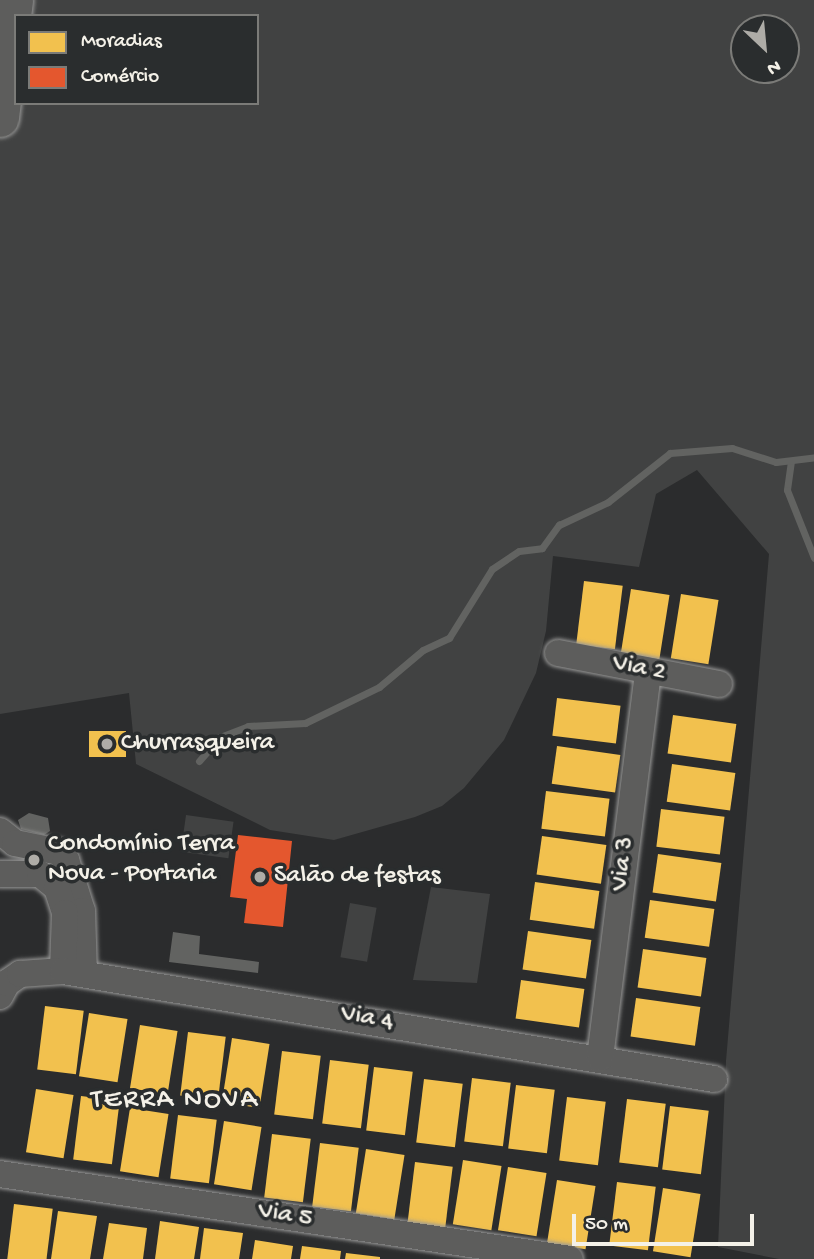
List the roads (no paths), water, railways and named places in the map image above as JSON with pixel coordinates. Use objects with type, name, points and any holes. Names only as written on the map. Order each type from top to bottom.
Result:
[{"type":"main road","points":[[0,118],[14,0]]},
{"type":"street","name":"Via 2","points":[[558,653],[719,684]]},
{"type":"street","name":"Via 3","points":[[600,1058],[648,671]]},
{"type":"street","points":[[0,831],[15,843],[58,852],[66,860],[82,911],[74,972]]},
{"type":"street","points":[[0,838],[6,858],[0,872],[40,874],[57,888],[65,913],[74,972]]},
{"type":"street","name":"Via 4","points":[[0,996],[6,983],[20,974],[74,972],[714,1079]]},
{"type":"street","name":"Via 5","points":[[0,1174],[476,1252],[570,1259]]},
{"type":"waterway","points":[[199,761],[220,737],[248,726],[305,723],[379,687],[423,650],[449,638],[492,569],[519,551],[542,548],[559,525],[608,502],[670,453],[732,448],[776,462],[814,457]]},
{"type":"waterway","points":[[791,461],[787,490],[814,558]]},
{"type":"place","name":"Churrasqueira","points":[[107,744]]},
{"type":"place","name":"Condomínio Terra Nova - Portaria","points":[[34,860]]},
{"type":"place","name":"Salão de festas","points":[[260,877]]},
{"type":"district","name":"TERRA NOVA","points":[[175,1101]]}]
